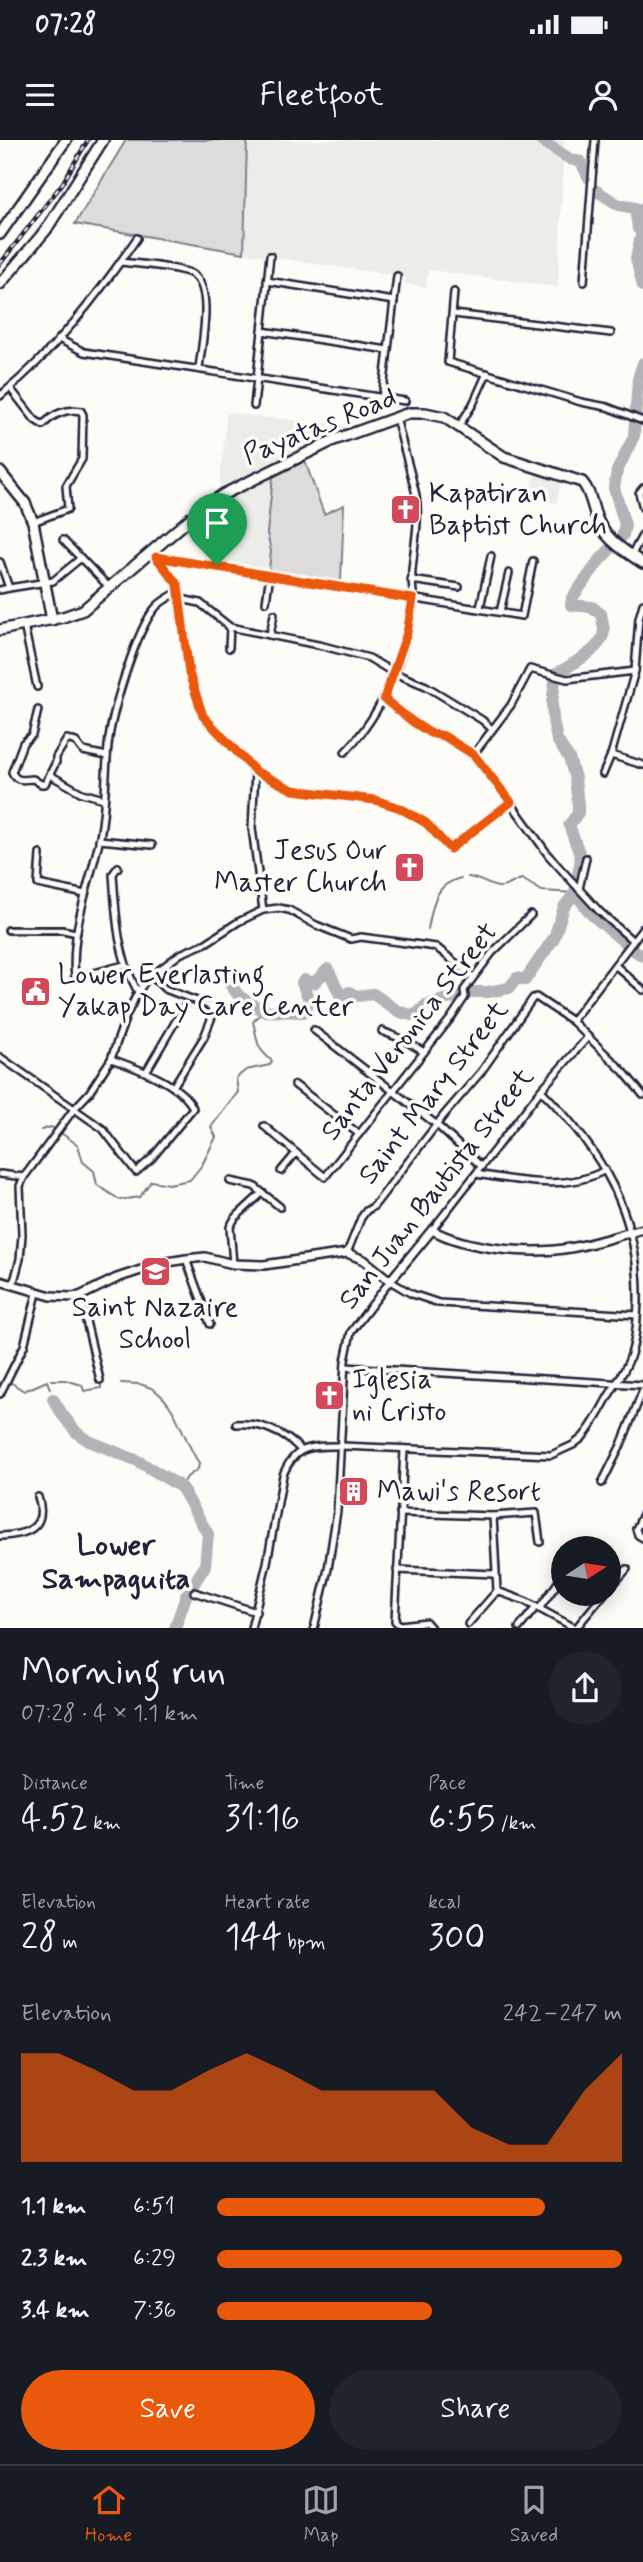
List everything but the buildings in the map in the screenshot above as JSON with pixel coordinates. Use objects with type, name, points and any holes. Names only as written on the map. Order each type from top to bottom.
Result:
[{"type":"main road","points":[[0,234],[66,140]]},
{"type":"main road","points":[[0,284],[46,230],[103,140]]},
{"type":"main road","name":"Payatas Road","points":[[0,629],[52,620],[83,610],[154,554],[200,510],[233,489],[334,440],[409,412],[444,417],[504,457],[582,482],[589,492],[600,525],[622,549],[643,563]]},
{"type":"main road","points":[[0,472],[4,485],[25,503],[33,522],[52,620]]},
{"type":"street","points":[[584,282],[595,140]]},
{"type":"street","points":[[0,396],[59,339],[90,304],[137,238]]},
{"type":"street","points":[[254,406],[270,256]]},
{"type":"street","points":[[121,262],[189,272],[203,284],[205,301],[199,369]]},
{"type":"street","points":[[382,399],[397,276]]},
{"type":"street","points":[[267,281],[394,301]]},
{"type":"street","points":[[454,292],[448,362],[585,403],[607,407],[642,421]]},
{"type":"street","points":[[454,314],[611,333]]},
{"type":"street","points":[[262,331],[388,349]]},
{"type":"street","points":[[59,339],[84,352],[405,401]]},
{"type":"street","points":[[459,426],[473,404],[487,373]]},
{"type":"street","points":[[10,388],[35,420],[43,425],[51,416],[64,412],[80,410],[83,415],[82,459],[66,486],[68,509],[33,522]]},
{"type":"street","points":[[345,752],[358,739],[384,699],[407,633],[413,599],[411,580],[416,497],[396,416]]},
{"type":"street","points":[[643,488],[639,493],[643,508]]},
{"type":"street","points":[[631,556],[643,534]]},
{"type":"street","points":[[63,540],[110,588]]},
{"type":"street","points":[[154,554],[522,616],[533,561]]},
{"type":"street","points":[[154,554],[173,578],[179,591],[189,673],[196,700],[205,719],[255,771],[293,790],[375,800],[400,808],[426,823],[450,849],[511,802]]},
{"type":"street","points":[[480,608],[491,556]]},
{"type":"street","points":[[0,590],[46,583],[56,579],[81,558]]},
{"type":"street","points":[[0,562],[9,588]]},
{"type":"street","points":[[500,612],[509,573]]},
{"type":"street","points":[[266,603],[270,574]]},
{"type":"street","points":[[411,580],[459,587]]},
{"type":"street","points":[[124,965],[75,978],[73,960],[85,894],[99,840],[108,743],[123,685],[144,625],[158,605],[179,591]]},
{"type":"street","points":[[181,599],[200,603],[230,627],[348,651],[369,658],[394,673],[426,686],[492,729]]},
{"type":"street","points":[[603,774],[635,671],[639,618],[643,604]]},
{"type":"street","points":[[270,635],[274,614]]},
{"type":"street","points":[[24,625],[37,687]]},
{"type":"street","points":[[229,648],[230,627]]},
{"type":"street","points":[[474,755],[511,705],[530,670],[567,679],[635,671]]},
{"type":"street","points":[[384,699],[430,733],[444,736],[474,755],[549,856],[599,911],[633,941]]},
{"type":"street","points":[[38,710],[32,735],[23,743],[12,772],[16,779],[33,779],[43,784],[68,739],[76,742],[83,751],[107,756]]},
{"type":"street","points":[[611,755],[643,765]]},
{"type":"street","points":[[255,771],[252,828],[263,910]]},
{"type":"street","points":[[50,775],[82,793],[104,799]]},
{"type":"street","points":[[99,840],[152,845]]},
{"type":"street","points":[[40,854],[38,884],[85,894]]},
{"type":"street","points":[[577,886],[586,858]]},
{"type":"street","points":[[118,867],[114,871],[117,930],[124,965],[138,992]]},
{"type":"street","points":[[13,1285],[20,1259],[20,1186],[24,1177],[89,1093],[111,1059],[138,992],[151,976],[180,954],[206,943],[238,922],[263,910],[279,908],[351,939],[360,937],[436,947],[473,977]]},
{"type":"street","name":"Santa Veronica Street","points":[[296,1153],[325,1177],[465,997],[464,990],[473,977],[492,953],[531,915]]},
{"type":"street","points":[[643,928],[572,1021],[624,1072],[643,1095]]},
{"type":"street","points":[[8,930],[62,930],[78,933]]},
{"type":"street","points":[[615,965],[643,990]]},
{"type":"street","points":[[151,976],[165,989],[210,1006],[214,1012],[204,1037],[173,1087]]},
{"type":"street","name":"Saint Mary Street","points":[[346,1254],[366,1210],[374,1206],[481,1072],[533,998],[536,997],[572,1021]]},
{"type":"street","points":[[146,1072],[184,1007]]},
{"type":"street","points":[[314,1030],[437,1125],[481,1166]]},
{"type":"street","points":[[382,1031],[424,1052]]},
{"type":"street","name":"San Juan Bautista Street","points":[[314,1628],[331,1554],[337,1511],[345,1367],[351,1332],[541,1090],[588,1037]]},
{"type":"street","points":[[0,1057],[103,1129],[136,1171],[152,1158],[193,1108],[173,1087],[146,1072],[111,1059]]},
{"type":"street","points":[[295,1085],[359,1134]]},
{"type":"street","points":[[251,1628],[283,1475],[301,1450],[320,1446],[342,1446],[551,1455],[582,1438],[617,1382],[633,1347],[637,1315],[636,1270],[630,1232],[615,1189],[605,1170],[577,1127],[541,1090]]},
{"type":"street","points":[[264,1126],[296,1153],[281,1171]]},
{"type":"street","points":[[475,1174],[552,1182],[584,1178],[605,1170]]},
{"type":"street","points":[[0,1174],[24,1177]]},
{"type":"street","points":[[230,1181],[246,1183],[280,1207]]},
{"type":"street","points":[[233,1264],[230,1227],[262,1193]]},
{"type":"street","points":[[432,1230],[465,1244],[543,1251],[581,1246],[643,1229]]},
{"type":"street","points":[[0,1281],[51,1297],[80,1296],[117,1278],[162,1263],[186,1259],[205,1257],[233,1264],[264,1265],[346,1254],[364,1260],[390,1281],[412,1294],[439,1303],[637,1315]]},
{"type":"street","points":[[186,1259],[210,1324]]},
{"type":"street","points":[[0,1394],[24,1346],[37,1293]]},
{"type":"street","points":[[80,1296],[100,1380]]},
{"type":"street","points":[[345,1367],[617,1382],[643,1388],[621,1445],[601,1483]]},
{"type":"street","points":[[236,1424],[258,1424],[301,1450]]},
{"type":"street","points":[[404,1450],[397,1570],[397,1624],[426,1622],[431,1628]]},
{"type":"street","points":[[0,1536],[28,1531],[36,1526],[41,1515],[38,1497]]},
{"type":"street","points":[[400,1513],[493,1516],[536,1513],[540,1542]]},
{"type":"street","points":[[643,1514],[636,1526],[636,1532],[643,1538]]},
{"type":"street","points":[[468,1624],[497,1591],[493,1516]]},
{"type":"street","points":[[621,1575],[626,1569]]},
{"type":"street","points":[[397,1570],[495,1574]]},
{"type":"street","points":[[497,1591],[576,1628],[594,1606]]},
{"type":"street","points":[[519,1628],[551,1591]]},
{"type":"street","points":[[194,1592],[256,1612]]},
{"type":"shaded area","points":[[126,140],[247,140],[244,253],[75,224]]},
{"type":"shaded area","points":[[247,140],[564,140],[558,287],[428,270],[426,287],[405,284],[405,277],[244,253]]},
{"type":"shaded area","points":[[227,412],[351,426],[295,451],[219,491]]},
{"type":"shaded area","points":[[305,461],[324,514],[344,505],[341,582],[269,570],[271,551],[267,533],[273,477]]},
{"type":"shaded area","points":[[535,475],[561,481],[557,503],[529,497]]},
{"type":"shaded area","points":[[273,477],[267,533],[271,551],[269,570],[209,562],[215,506]]},
{"type":"waterway","points":[[540,140],[570,159],[581,162],[589,178]]},
{"type":"waterway","points":[[595,190],[619,205],[635,208],[638,229],[642,231],[636,259],[643,286]]},
{"type":"waterway","points":[[636,215],[643,201]]},
{"type":"waterway","points":[[624,942],[592,915],[575,893],[581,858],[569,825],[578,813],[575,778],[569,758],[557,740],[552,703],[556,674],[592,651],[604,631],[601,614],[592,607],[571,605],[572,598],[600,560],[623,535],[625,525],[614,488],[617,471],[634,436],[638,379],[643,363]]},
{"type":"waterway","points":[[468,877],[498,887],[522,879],[542,891],[575,893]]},
{"type":"waterway","points":[[428,929],[440,890],[461,878]]},
{"type":"waterway","points":[[204,972],[226,979],[239,996],[263,1011],[304,1012],[309,1000],[302,983],[304,980],[314,983],[328,969],[341,997],[349,992],[356,996],[373,994],[398,1011],[416,1015],[426,1005],[472,992],[509,988],[517,978],[525,980],[554,938],[564,907],[575,893]]},
{"type":"waterway","points":[[632,949],[643,956]]},
{"type":"waterway","points":[[61,1133],[78,1145],[83,1162],[94,1171],[97,1185],[120,1200],[140,1197],[151,1181],[169,1184],[190,1180],[202,1165],[216,1137],[211,1127],[238,1092],[236,1078],[246,1070],[270,1065],[272,1061],[260,1047],[253,1022],[263,1011]]},
{"type":"waterway","points":[[41,1130],[51,1127],[56,1130]]},
{"type":"waterway","points":[[7,1380],[24,1391],[47,1381],[50,1389]]},
{"type":"waterway","points":[[51,1380],[65,1380],[82,1385],[84,1391],[101,1388],[101,1383],[104,1382]]},
{"type":"waterway","points":[[121,1383],[141,1384],[154,1390],[171,1407],[199,1463],[198,1469],[187,1477],[181,1487]]},
{"type":"waterway","points":[[53,1399],[76,1432],[89,1441],[138,1461],[181,1487],[208,1534],[205,1566],[186,1596],[175,1628]]},
{"type":"railway","points":[[0,264],[62,184],[88,140]]},
{"type":"place","name":"Kapatiran Baptist Church","points":[[406,510]]},
{"type":"place","name":"Jesus Our Master Church","points":[[410,867]]},
{"type":"place","name":"Lower Everlasting Yakap Day Care Center","points":[[35,991]]},
{"type":"place","name":"Saint Nazaire School","points":[[155,1271]]},
{"type":"place","name":"Iglesia ni Cristo","points":[[329,1396]]},
{"type":"place","name":"Mawi's Resort","points":[[354,1492]]},
{"type":"district","name":"Lower Sampaguita","points":[[116,1562]]},
{"type":"route","points":[[156,557],[217,565],[413,599],[407,633],[384,699],[430,733],[444,736],[474,755],[511,802],[450,849],[426,823],[386,802],[293,790],[255,771],[203,716],[189,673],[178,585],[156,557]]}]
